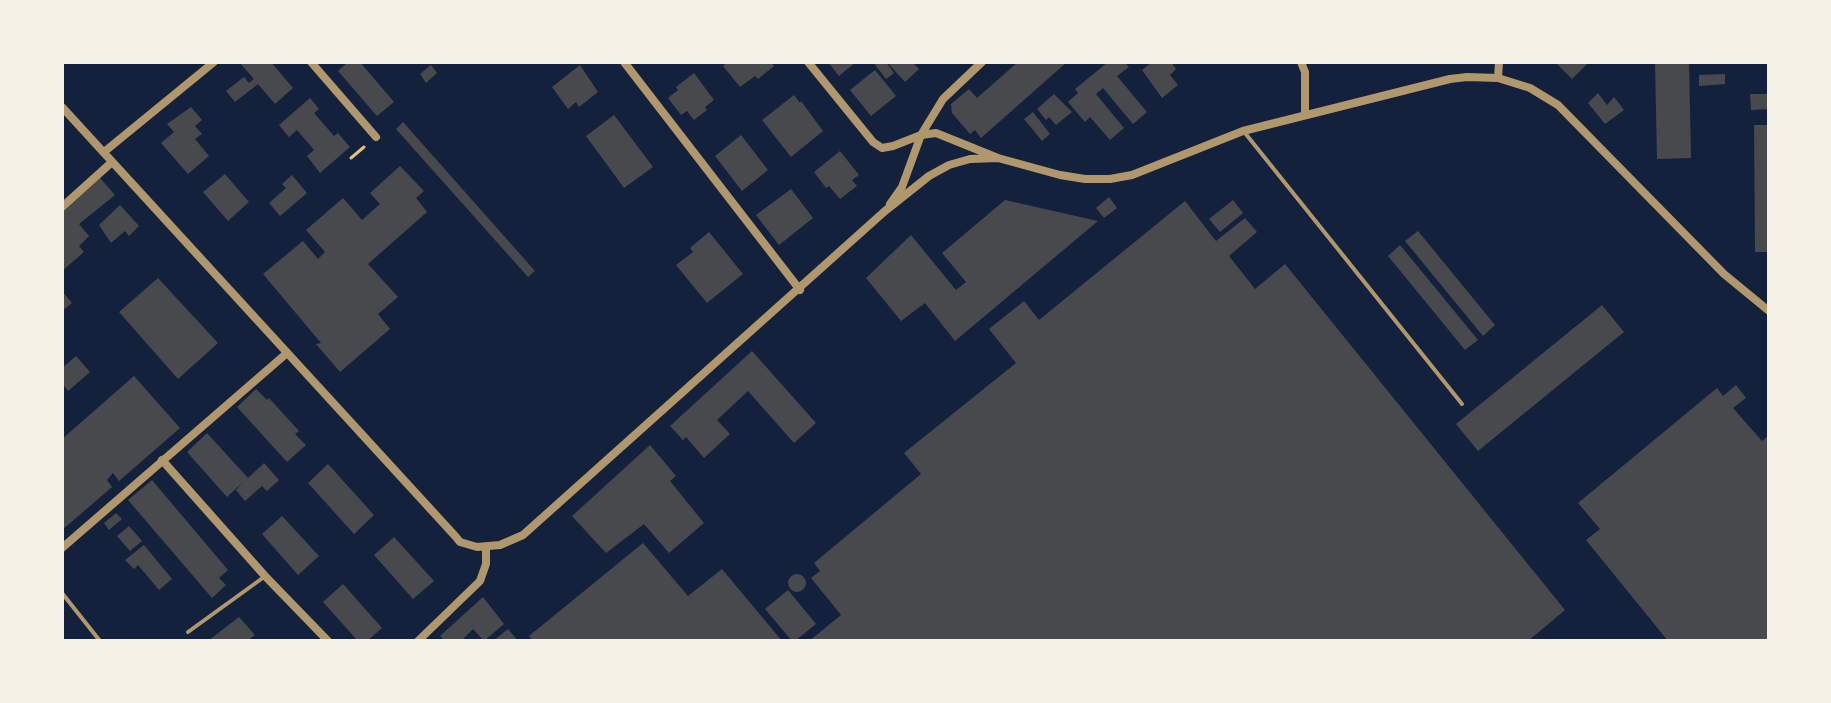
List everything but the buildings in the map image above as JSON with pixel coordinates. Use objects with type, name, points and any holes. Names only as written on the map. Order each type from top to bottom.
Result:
[{"type":"street","points":[[104,152],[214,62]]},
{"type":"street","points":[[311,62],[376,137]]},
{"type":"street","points":[[624,62],[800,290]]},
{"type":"street","points":[[808,62],[877,146],[888,147],[936,133],[998,158],[1060,175],[1110,179],[1132,175],[1243,131],[1450,79],[1498,78],[1530,88],[1558,105],[1724,274],[1769,311]]},
{"type":"street","points":[[885,211],[902,187],[921,135],[943,99],[982,62]]},
{"type":"street","points":[[1301,62],[1305,72],[1305,115]]},
{"type":"street","points":[[1498,78],[1499,62]]},
{"type":"street","points":[[62,107],[456,537],[469,545],[486,547],[513,541],[523,535],[885,211],[929,176],[949,165],[970,159],[998,158]]},
{"type":"street","points":[[62,207],[112,162]]},
{"type":"street","points":[[62,548],[287,353]]},
{"type":"street","points":[[162,460],[265,576],[328,641]]},
{"type":"street","points":[[418,641],[480,581],[486,564],[486,547]]},
{"type":"lane","points":[[1243,131],[1462,404]]},
{"type":"lane","points":[[188,632],[265,576]]},
{"type":"lane","points":[[62,593],[100,641]]},
{"type":"path","points":[[351,158],[376,137]]}]
